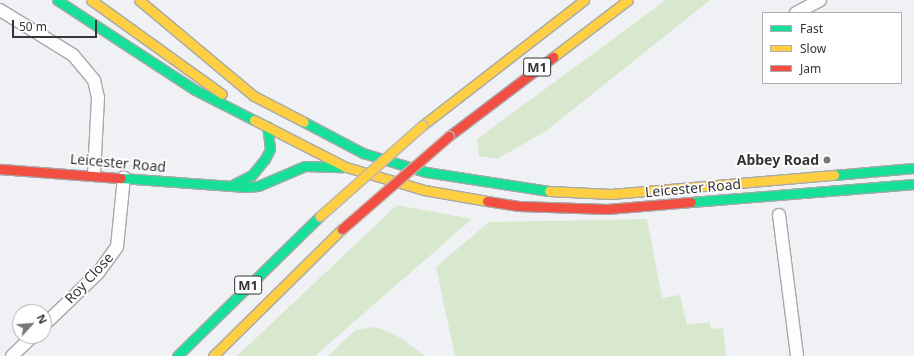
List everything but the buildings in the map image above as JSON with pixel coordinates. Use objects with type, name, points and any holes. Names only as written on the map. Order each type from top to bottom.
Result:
[{"type":"main road","points":[[57,0],[195,90],[258,120]]},
{"type":"main road","points":[[92,0],[267,126],[346,167]]},
{"type":"main road","name":"Leicester Road","points":[[139,0],[221,72],[254,96],[320,133],[393,163],[486,184],[611,194],[914,168]]},
{"type":"main road","name":"M1","points":[[177,356],[320,216],[423,125],[584,0]]},
{"type":"main road","name":"M1","points":[[213,356],[342,229],[449,136],[628,0]]},
{"type":"main road","points":[[234,184],[252,175],[265,159],[270,149],[267,126]]},
{"type":"main road","name":"Leicester Road","points":[[0,169],[258,186],[305,166],[346,167],[424,190],[474,200],[519,206],[607,209],[914,184]]},
{"type":"street","points":[[798,12],[820,0]]},
{"type":"street","points":[[0,10],[73,56],[94,80],[98,98],[94,175]]},
{"type":"street","name":"Roy Close","points":[[52,317],[98,273],[117,247],[124,177]]},
{"type":"street","points":[[779,215],[797,356]]},
{"type":"street","points":[[12,356],[24,344]]},
{"type":"green space","points":[[666,0],[710,0],[546,131],[497,159],[479,156],[477,139]]},
{"type":"green space","points":[[397,205],[472,219],[315,356],[237,356]]},
{"type":"green space","points":[[647,219],[662,298],[680,295],[687,325],[710,322],[711,329],[723,328],[726,356],[455,356],[436,267],[489,222]]},
{"type":"green space","points":[[376,327],[401,338],[425,356],[328,356],[355,330]]},
{"type":"traffic: fast","points":[[57,0],[195,90],[254,120]]},
{"type":"traffic: fast","points":[[304,122],[363,153],[426,172],[549,191]]},
{"type":"traffic: fast","points":[[234,184],[252,175],[265,159],[270,149],[267,126]]},
{"type":"traffic: fast","points":[[121,178],[246,187],[258,186],[305,166],[342,167]]},
{"type":"traffic: fast","points":[[834,175],[914,168]]},
{"type":"traffic: fast","points":[[691,202],[914,184]]},
{"type":"traffic: fast","points":[[177,356],[320,216]]},
{"type":"traffic: slow","points":[[91,0],[222,94]]},
{"type":"traffic: slow","points":[[139,0],[254,96],[304,122]]},
{"type":"traffic: slow","points":[[423,125],[584,0]]},
{"type":"traffic: slow","points":[[553,57],[628,0]]},
{"type":"traffic: slow","points":[[254,120],[346,167],[424,190],[487,201]]},
{"type":"traffic: slow","points":[[320,216],[423,125]]},
{"type":"traffic: slow","points":[[549,191],[611,194],[834,175]]},
{"type":"traffic: slow","points":[[213,356],[342,229]]},
{"type":"traffic: jam","points":[[449,136],[553,57]]},
{"type":"traffic: jam","points":[[342,229],[449,136]]},
{"type":"traffic: jam","points":[[0,169],[121,178]]},
{"type":"traffic: jam","points":[[487,201],[519,206],[607,209],[691,202]]},
{"type":"place","name":"Abbey Road","points":[[827,160]]}]
